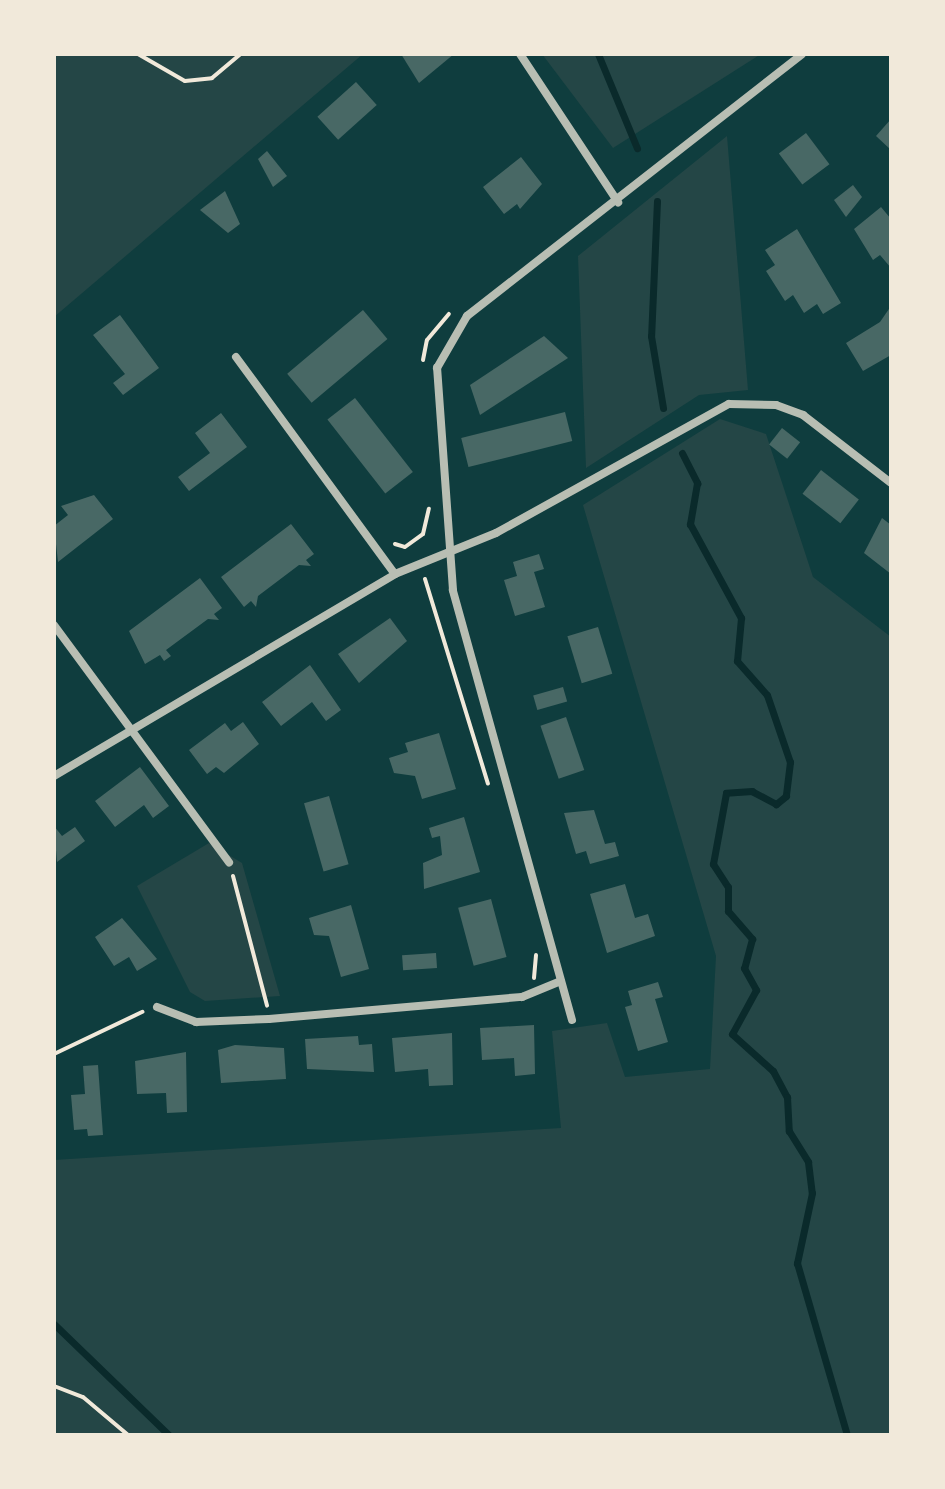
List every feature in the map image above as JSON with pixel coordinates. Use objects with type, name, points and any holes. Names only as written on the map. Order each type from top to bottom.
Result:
[{"type":"street","points":[[520,54],[618,202]]},
{"type":"street","points":[[572,1020],[447,553],[437,368],[453,334],[476,308],[618,202],[802,54]]},
{"type":"street","points":[[236,357],[395,574]]},
{"type":"street","points":[[54,776],[395,574],[496,533],[706,412],[754,403],[803,415],[891,483]]},
{"type":"street","points":[[54,625],[229,862]]},
{"type":"street","points":[[157,1007],[196,1022],[269,1019],[533,992],[561,981]]},
{"type":"path","points":[[138,54],[185,81],[212,78],[241,54]]},
{"type":"path","points":[[423,371],[427,340],[455,309]]},
{"type":"path","points":[[430,504],[412,544],[437,606],[493,801]]},
{"type":"path","points":[[364,528],[397,546],[412,544]]},
{"type":"path","points":[[229,862],[269,1019]]},
{"type":"path","points":[[533,992],[536,951]]},
{"type":"path","points":[[54,1054],[157,1007]]},
{"type":"path","points":[[54,1386],[83,1397],[128,1435]]},
{"type":"shaded area","points":[[54,54],[363,54],[54,317]]},
{"type":"shaded area","points":[[542,54],[761,54],[613,148]]},
{"type":"shaded area","points":[[727,136],[748,390],[699,395],[586,468],[578,256]]},
{"type":"shaded area","points":[[720,419],[766,434],[813,577],[891,637],[891,1435],[54,1435],[54,1160],[561,1128],[552,1031],[607,1023],[625,1077],[710,1069],[716,956],[583,505]]},
{"type":"shaded area","points":[[209,843],[242,863],[280,996],[205,1001],[190,992],[137,886]]},
{"type":"building","points":[[401,54],[454,54],[419,83]]},
{"type":"building","points":[[356,82],[377,105],[338,140],[317,117]]},
{"type":"building","points":[[891,119],[891,150],[876,136]]},
{"type":"building","points":[[806,133],[829,164],[802,185],[779,153]]},
{"type":"building","points":[[267,151],[287,176],[273,187],[258,159]]},
{"type":"building","points":[[521,157],[542,184],[520,209],[517,204],[504,214],[483,187]]},
{"type":"building","points":[[853,185],[862,197],[846,217],[834,200]]},
{"type":"building","points":[[225,191],[240,224],[228,233],[200,210]]},
{"type":"building","points":[[881,207],[891,219],[891,268],[880,255],[873,260],[854,229]]},
{"type":"building","points":[[797,229],[841,303],[823,314],[817,304],[804,313],[793,295],[785,301],[766,271],[775,265],[765,250]]},
{"type":"building","points":[[891,306],[891,355],[863,371],[846,343],[880,322]]},
{"type":"building","points":[[363,310],[387,339],[312,403],[287,374]]},
{"type":"building","points":[[120,315],[159,368],[123,395],[113,383],[125,374],[93,335]]},
{"type":"building","points":[[544,336],[568,358],[480,415],[470,385]]},
{"type":"building","points":[[355,398],[413,472],[385,494],[327,420]]},
{"type":"building","points":[[565,412],[572,441],[468,467],[461,438]]},
{"type":"building","points":[[221,413],[247,447],[189,491],[178,477],[210,453],[195,433]]},
{"type":"building","points":[[782,428],[800,442],[787,459],[769,445]]},
{"type":"building","points":[[821,470],[859,500],[840,523],[803,494]]},
{"type":"building","points":[[94,495],[113,519],[58,562],[54,526],[68,515],[61,506]]},
{"type":"building","points":[[882,518],[891,525],[891,574],[864,553]]},
{"type":"building","points":[[291,524],[314,554],[306,560],[311,566],[299,565],[258,596],[256,607],[251,601],[244,607],[221,577]]},
{"type":"building","points":[[539,554],[544,569],[534,572],[545,607],[515,616],[504,580],[517,576],[513,562]]},
{"type":"building","points":[[200,578],[222,608],[214,614],[219,620],[208,619],[166,650],[171,656],[164,661],[160,655],[145,664],[129,631]]},
{"type":"building","points":[[390,618],[407,641],[359,683],[338,654]]},
{"type":"building","points":[[598,627],[612,674],[582,683],[567,636]]},
{"type":"building","points":[[310,665],[341,710],[326,721],[312,702],[281,726],[262,702]]},
{"type":"building","points":[[563,687],[567,701],[537,710],[533,696]]},
{"type":"building","points":[[566,717],[584,770],[559,779],[540,726]]},
{"type":"building","points":[[243,722],[259,744],[224,773],[216,767],[207,774],[189,750],[225,723],[231,731]]},
{"type":"building","points":[[439,733],[456,789],[422,799],[415,776],[394,773],[389,758],[408,752],[405,743]]},
{"type":"building","points":[[140,767],[169,806],[153,818],[144,805],[115,827],[95,801]]},
{"type":"building","points":[[329,796],[349,864],[324,871],[304,803]]},
{"type":"building","points":[[594,810],[605,844],[615,842],[619,856],[590,864],[586,851],[576,854],[564,813]]},
{"type":"building","points":[[464,817],[480,872],[424,889],[423,863],[442,855],[440,836],[432,838],[429,828]]},
{"type":"building","points":[[54,826],[62,836],[75,827],[85,841],[57,862]]},
{"type":"building","points":[[625,884],[635,918],[648,914],[655,936],[607,953],[590,894]]},
{"type":"building","points":[[491,899],[507,957],[474,966],[458,908]]},
{"type":"building","points":[[351,905],[369,969],[341,977],[329,936],[314,935],[309,918]]},
{"type":"building","points":[[122,918],[157,959],[137,971],[129,957],[114,966],[95,937]]},
{"type":"building","points":[[436,953],[437,968],[403,970],[402,955]]},
{"type":"building","points":[[658,982],[663,997],[655,999],[668,1042],[638,1051],[625,1007],[632,1005],[628,991]]},
{"type":"building","points":[[534,1025],[535,1074],[515,1076],[514,1058],[482,1060],[480,1028]]},
{"type":"building","points":[[452,1033],[453,1085],[429,1086],[428,1069],[395,1072],[392,1038]]},
{"type":"building","points":[[358,1036],[359,1045],[372,1044],[374,1072],[307,1069],[305,1039]]},
{"type":"building","points":[[235,1045],[284,1048],[286,1079],[221,1083],[218,1050]]},
{"type":"building","points":[[186,1052],[187,1112],[167,1113],[166,1093],[137,1094],[135,1061]]},
{"type":"building","points":[[98,1065],[103,1135],[88,1136],[87,1129],[74,1130],[71,1095],[85,1094],[83,1066]]},
{"type":"waterway","points":[[598,54],[637,148]]},
{"type":"waterway","points":[[657,201],[651,336],[663,408]]},
{"type":"waterway","points":[[682,453],[697,483],[690,524],[741,618],[737,661],[767,695],[790,762],[786,796],[776,804],[752,791],[726,793],[713,864],[728,887],[728,911],[752,939],[744,968],[756,990],[732,1034],[773,1071],[787,1097],[789,1131],[808,1162],[812,1193],[797,1263],[847,1435]]},
{"type":"waterway","points":[[54,1324],[169,1435]]}]
